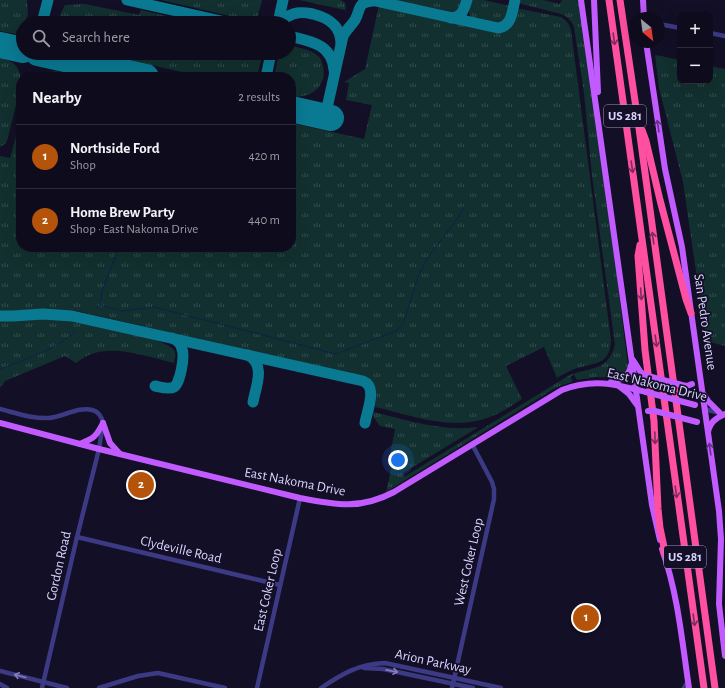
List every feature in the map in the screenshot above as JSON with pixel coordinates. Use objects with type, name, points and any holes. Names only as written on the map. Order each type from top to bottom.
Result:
[{"type":"highway","name":"US 281","points":[[609,0],[704,688]]},
{"type":"highway","name":"US 281","points":[[620,0],[638,121],[715,688]]},
{"type":"highway","points":[[638,121],[646,141],[662,209],[691,313]]},
{"type":"highway","points":[[641,233],[638,256],[644,338],[654,421],[658,509],[664,553]]},
{"type":"main road","points":[[581,0],[654,519],[672,578],[689,688]]},
{"type":"main road","points":[[594,0],[595,57],[599,103],[597,108]]},
{"type":"main road","points":[[643,0],[644,12]]},
{"type":"main road","name":"San Pedro Avenue","points":[[647,48],[664,163],[681,240],[720,525],[722,585],[719,610],[725,656]]},
{"type":"main road","points":[[631,357],[644,375],[682,385],[687,386],[692,384],[700,373]]},
{"type":"main road","points":[[606,383],[618,381],[626,376],[630,369],[631,357]]},
{"type":"main road","name":"East Nakoma Drive","points":[[0,423],[99,449],[300,498],[339,505],[358,505],[372,502],[394,492],[562,390],[587,383],[606,383],[617,385],[704,409]]},
{"type":"main road","points":[[617,385],[632,397],[639,409]]},
{"type":"main road","points":[[702,389],[708,401],[723,414],[713,421],[710,425],[708,433]]},
{"type":"main road","points":[[640,421],[644,414],[648,411],[655,411],[697,422],[703,426],[708,433]]},
{"type":"main road","points":[[80,444],[97,436],[103,423]]},
{"type":"main road","points":[[103,423],[110,443],[120,454]]},
{"type":"street","points":[[665,25],[677,27]]},
{"type":"street","points":[[713,34],[725,36]]},
{"type":"street","points":[[0,409],[33,417],[44,418],[57,417],[87,409],[96,412],[103,423]]},
{"type":"street","name":"East Nakoma Drive","points":[[704,409],[723,414]]},
{"type":"street","name":"Gordon Road","points":[[43,685],[99,449],[103,431],[103,423]]},
{"type":"street","name":"West Coker Loop","points":[[453,686],[494,499],[492,482],[472,444]]},
{"type":"street","name":"East Coker Loop","points":[[257,688],[300,498]]},
{"type":"street","name":"Clydeville Road","points":[[77,537],[280,585]]},
{"type":"street","name":"Arion Parkway","points":[[321,688],[338,676],[373,663],[385,663],[501,688]]},
{"type":"street","name":"Arion Parkway","points":[[360,668],[384,669],[453,686],[473,688]]},
{"type":"street","points":[[0,671],[43,685],[67,688]]},
{"type":"street","points":[[98,688],[145,674],[158,673],[225,688]]},
{"type":"street","points":[[113,688],[126,679]]},
{"type":"street","points":[[684,688],[688,681]]},
{"type":"street","points":[[0,684],[6,688]]},
{"type":"green space","points":[[0,0],[27,0],[28,15],[16,16],[16,34],[0,31]]},
{"type":"green space","points":[[161,0],[262,0],[258,16],[230,16]]},
{"type":"green space","points":[[299,0],[341,0],[345,3],[346,8],[345,10]]},
{"type":"green space","points":[[396,0],[464,0],[459,11],[452,14],[401,3]]},
{"type":"green space","points":[[470,0],[484,0],[510,6],[506,20],[498,25],[472,18],[469,13]]},
{"type":"green space","points":[[522,0],[543,0],[560,4],[562,0],[580,0],[617,265],[619,295],[628,366],[623,375],[618,378],[616,374],[614,375],[615,378],[596,377],[577,380],[574,375],[571,376],[572,382],[557,387],[386,492],[393,461],[389,460],[395,429],[380,426],[374,418],[373,412],[438,427],[477,427],[403,473],[404,477],[568,376],[602,364],[612,354],[615,345],[592,176],[584,93],[574,27],[572,22],[563,15],[518,3]]},
{"type":"green space","points":[[85,4],[139,15],[141,10],[166,16],[60,16],[65,5]]},
{"type":"green space","points":[[379,5],[495,32],[501,32],[508,28],[517,10],[521,9],[561,17],[569,24],[611,340],[610,348],[605,359],[595,364],[574,369],[557,378],[544,347],[506,366],[522,399],[501,412],[487,418],[473,422],[445,422],[375,407],[376,390],[370,380],[366,377],[77,311],[38,309],[6,312],[0,311],[0,156],[10,158],[16,136],[16,252],[296,252],[296,124],[364,139],[372,105],[346,100],[349,83],[344,82],[365,69]]},
{"type":"green space","points":[[296,47],[312,52],[319,57],[322,62],[324,74],[320,86],[316,90],[310,94],[298,97],[296,97],[296,72],[275,72],[278,60],[296,60]]},
{"type":"green space","points":[[655,55],[677,59],[677,84],[713,84],[713,67],[725,69],[725,346],[706,341],[683,182],[659,88]]},
{"type":"green space","points":[[0,58],[14,64],[19,72],[16,72],[16,105],[7,141],[0,147]]},
{"type":"green space","points":[[129,60],[261,60],[258,72],[182,72]]},
{"type":"green space","points":[[33,318],[65,319],[117,329],[153,339],[166,344],[173,349],[175,354],[174,363],[120,351],[99,352],[87,356],[76,363],[65,356],[5,381],[0,388],[0,320],[8,321]]},
{"type":"waterway","points":[[100,305],[121,311],[154,307],[336,354],[396,331],[403,324],[419,274],[428,257],[458,218],[465,205]]},
{"type":"waterway","points":[[97,308],[100,305],[102,291],[117,252]]},
{"type":"waterway","points":[[0,369],[50,349],[76,331]]},
{"type":"taxiway","points":[[44,16],[48,0]]},
{"type":"taxiway","points":[[127,0],[199,16]]},
{"type":"taxiway","points":[[280,16],[283,0]]},
{"type":"taxiway","points":[[371,0],[498,28],[503,27],[511,18],[515,0]]},
{"type":"taxiway","points":[[451,18],[460,15],[467,0]]},
{"type":"taxiway","points":[[325,117],[343,36],[355,20],[360,7],[364,3],[373,1]]},
{"type":"taxiway","points":[[289,16],[297,13],[307,13],[324,18],[333,24],[339,32],[341,44]]},
{"type":"taxiway","points":[[296,38],[312,42],[324,49],[329,54],[334,70]]},
{"type":"taxiway","points":[[9,46],[16,46]]},
{"type":"taxiway","points":[[267,72],[270,60]]},
{"type":"taxiway","points":[[0,316],[43,314],[72,316],[363,381],[370,388],[371,393],[365,423]]},
{"type":"taxiway","points":[[155,386],[172,388],[178,381],[183,353],[180,344],[172,338]]},
{"type":"taxiway","points":[[248,355],[254,359],[258,370],[253,402]]},
{"type":"runway","points":[[0,45],[16,48]]},
{"type":"runway","points":[[70,60],[124,72]]},
{"type":"runway","points":[[296,110],[331,118]]},
{"type":"place","name":"Home Brew Party","points":[[141,485]]},
{"type":"place","name":"Northside Ford","points":[[586,618]]}]
